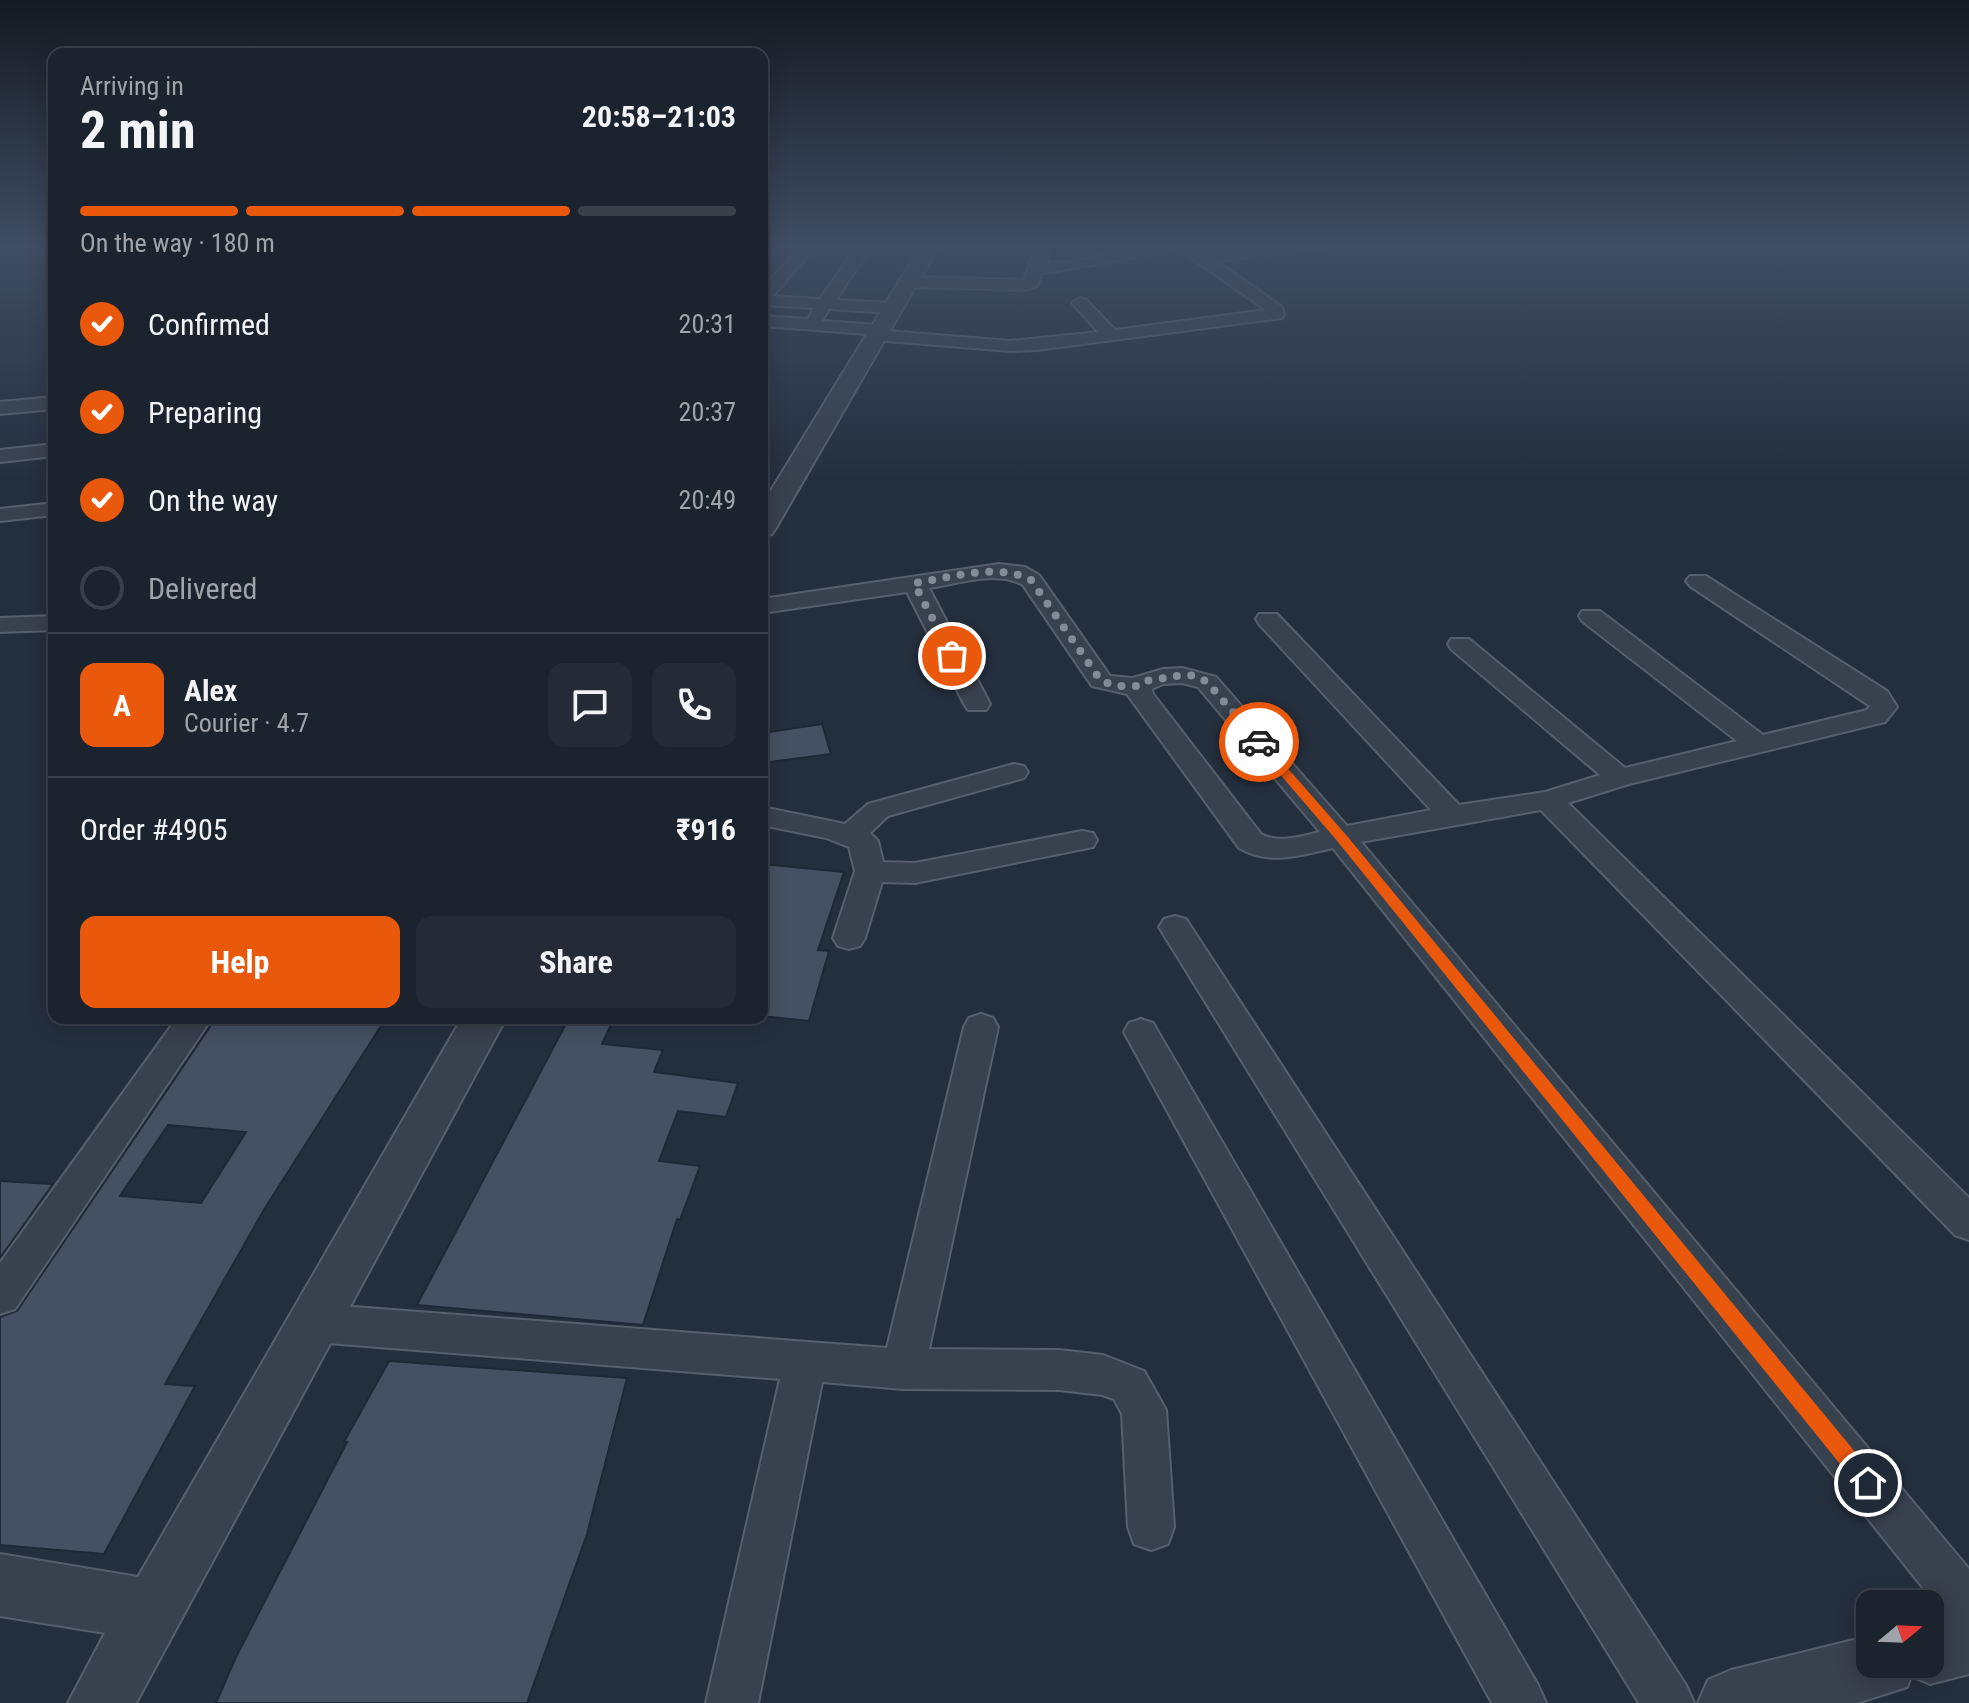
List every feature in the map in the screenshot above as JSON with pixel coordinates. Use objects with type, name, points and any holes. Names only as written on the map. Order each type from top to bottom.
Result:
[{"type":"street","points":[[792,323],[1010,346],[1201,323]]},
{"type":"street","points":[[768,518],[882,323]]},
{"type":"street","points":[[1099,323],[1110,335]]},
{"type":"street","points":[[0,408],[48,404]]},
{"type":"street","points":[[0,456],[48,451]]},
{"type":"street","points":[[0,515],[48,510]]},
{"type":"street","points":[[768,605],[999,571],[1017,572],[1031,580],[1101,681],[1117,686],[1139,686],[1145,681],[1183,675],[1197,676],[1207,682],[1342,839],[1969,1607]]},
{"type":"street","points":[[1139,686],[1140,695],[1250,841],[1262,848],[1281,849],[1452,815],[1548,800],[1620,778],[1876,716],[1884,707],[1878,697],[1698,581]]},
{"type":"street","points":[[914,583],[977,704]]},
{"type":"street","points":[[1591,616],[1758,744]]},
{"type":"street","points":[[1268,619],[1452,815]]},
{"type":"street","points":[[0,625],[48,623]]},
{"type":"street","points":[[1460,644],[1620,778]]},
{"type":"street","points":[[850,836],[878,810],[1014,772]]},
{"type":"street","points":[[1548,800],[1969,1223]]},
{"type":"street","points":[[768,817],[863,841],[870,871],[849,938]]},
{"type":"street","points":[[870,871],[915,873],[1082,840]]},
{"type":"street","points":[[1175,927],[1668,1703]]},
{"type":"street","points":[[0,1296],[191,1024]]},
{"type":"street","points":[[101,1703],[481,1024]]},
{"type":"street","points":[[903,1369],[981,1027]]},
{"type":"street","points":[[1141,1032],[1520,1703]]},
{"type":"street","points":[[315,1323],[903,1369],[1059,1370],[1103,1375],[1129,1385],[1144,1410],[1151,1527]]},
{"type":"street","points":[[732,1703],[805,1362]]},
{"type":"street","points":[[0,1585],[153,1610]]},
{"type":"street","points":[[1944,1648],[1969,1642]]},
{"type":"street","points":[[1731,1703],[1856,1671]]},
{"type":"building","points":[[822,724],[831,754],[768,762],[768,732]]},
{"type":"building","points":[[768,865],[844,872],[818,950],[829,951],[809,1021],[768,1017]]},
{"type":"building","points":[[212,1024],[382,1024],[265,1208],[165,1384],[195,1386],[104,1554],[0,1545],[0,1317],[17,1311]],"holes":[[[168,1125],[246,1132],[201,1203],[120,1196]]]},
{"type":"building","points":[[566,1024],[611,1024],[602,1044],[663,1050],[654,1072],[738,1083],[726,1117],[678,1111],[659,1161],[700,1166],[680,1220],[677,1219],[643,1325],[417,1305]]},
{"type":"building","points":[[0,1181],[53,1184],[0,1258]]},
{"type":"building","points":[[389,1361],[627,1378],[587,1534],[527,1703],[216,1703],[236,1657],[347,1442],[344,1442]]},
{"type":"way so far","points":[[952,656],[914,583],[999,571],[1017,572],[1031,580],[1101,681],[1117,686],[1139,686],[1145,681],[1197,676],[1207,682],[1259,742]]},
{"type":"route","points":[[1259,742],[1342,839],[1868,1483]]}]
